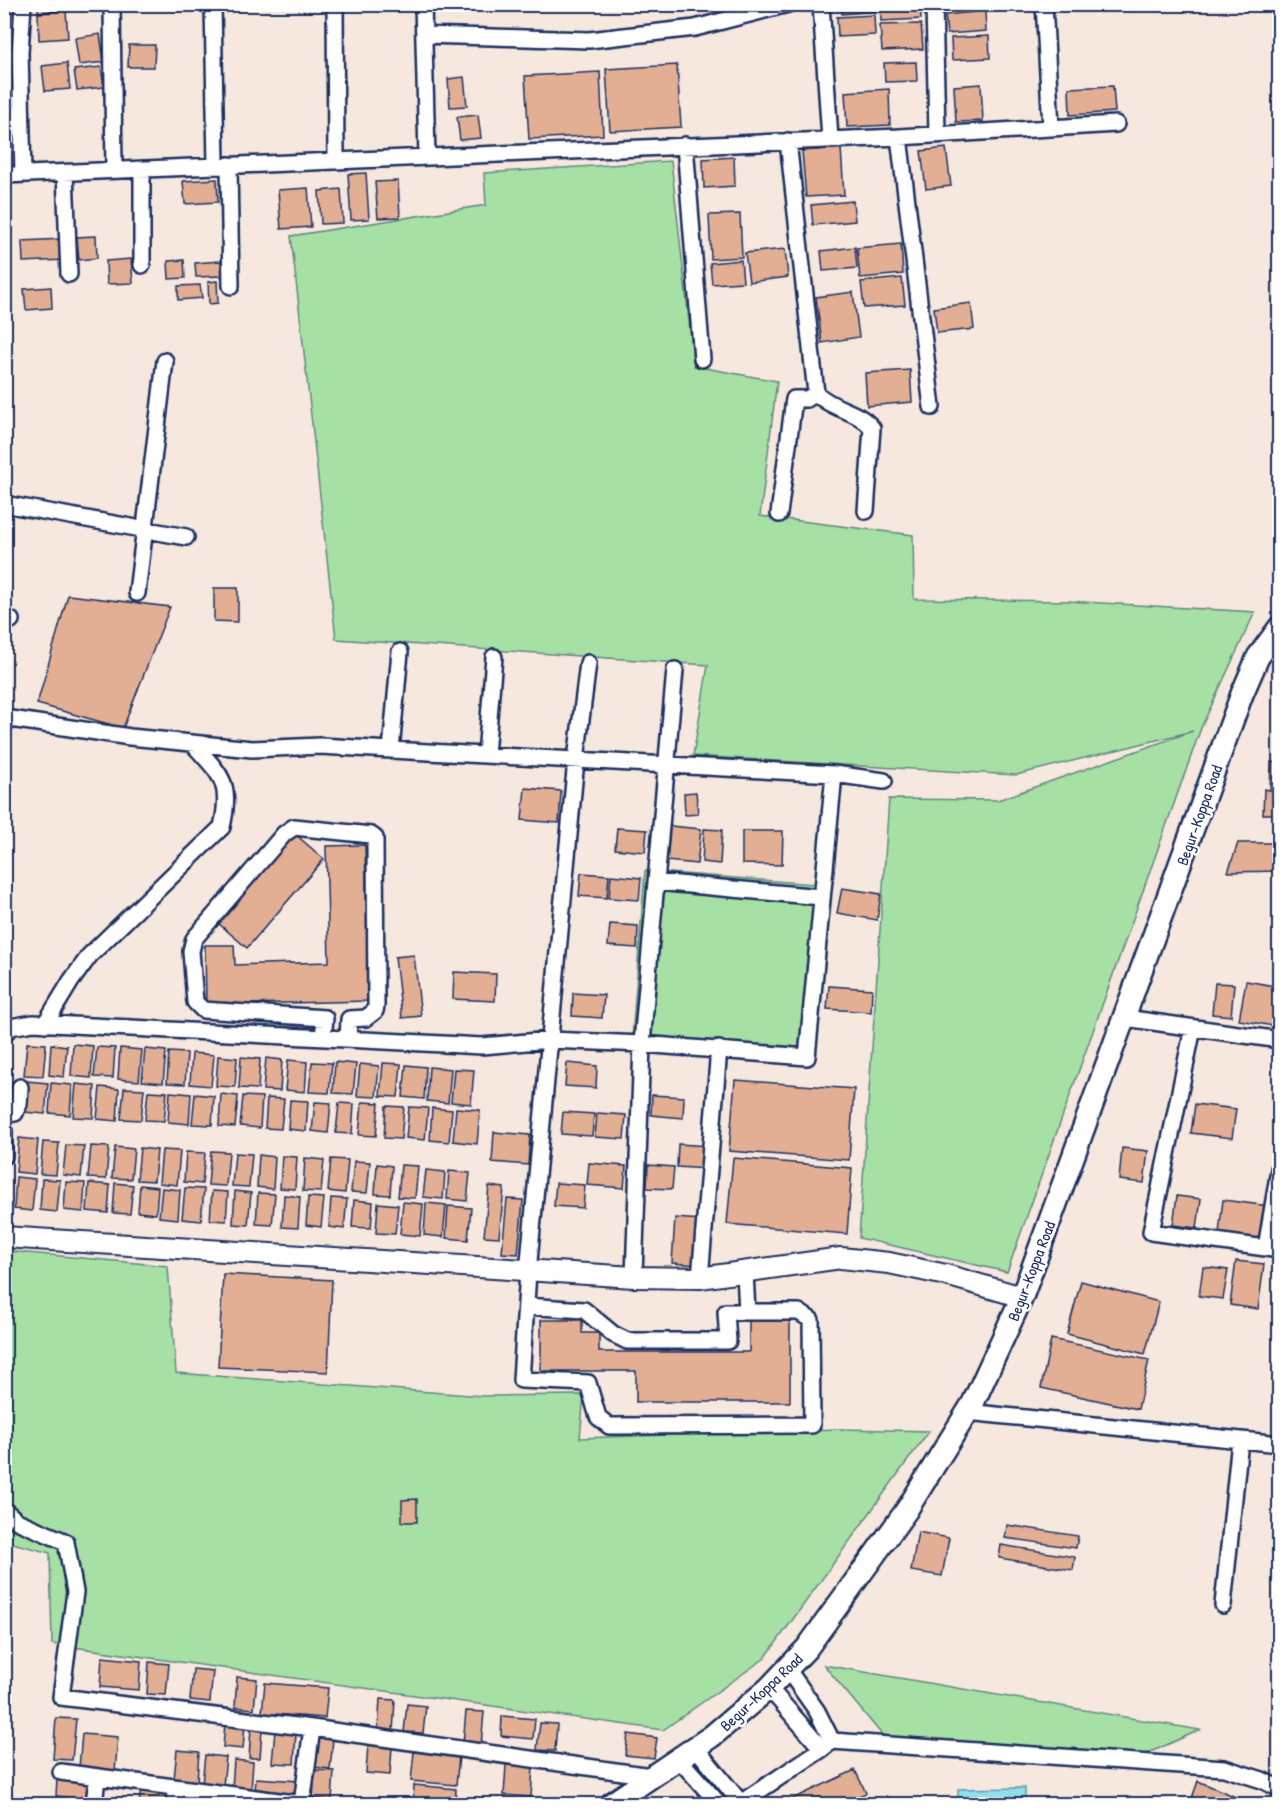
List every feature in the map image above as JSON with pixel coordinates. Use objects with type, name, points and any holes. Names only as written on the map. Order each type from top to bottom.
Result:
[{"type":"main road","name":"Begur-Koppa Road","points":[[611,1804],[687,1753],[769,1688],[788,1670],[807,1648],[906,1511],[967,1412],[992,1365],[1022,1297],[1242,694],[1258,657],[1280,627]]},
{"type":"street","points":[[23,4],[12,53],[23,174]]},
{"type":"street","points":[[112,4],[114,170]]},
{"type":"street","points":[[213,4],[231,286]]},
{"type":"street","points":[[335,4],[336,160]]},
{"type":"street","points":[[423,4],[427,156]]},
{"type":"street","points":[[424,35],[589,40],[695,28],[788,4]]},
{"type":"street","points":[[821,4],[830,139]]},
{"type":"street","points":[[934,4],[937,133]]},
{"type":"street","points":[[1044,4],[1052,127]]},
{"type":"street","points":[[4,175],[899,137],[1116,124]]},
{"type":"street","points":[[899,137],[932,407]]},
{"type":"street","points":[[788,141],[816,393],[824,402],[865,420],[872,428],[866,511]]},
{"type":"street","points":[[685,145],[702,359]]},
{"type":"street","points":[[142,169],[142,265]]},
{"type":"street","points":[[65,173],[69,274]]},
{"type":"street","points":[[136,593],[165,362]]},
{"type":"street","points":[[779,514],[794,399],[807,399],[816,393]]},
{"type":"street","points":[[4,504],[186,537]]},
{"type":"street","points":[[391,750],[400,652]]},
{"type":"street","points":[[486,755],[494,657]]},
{"type":"street","points":[[526,1306],[584,1310],[613,1334],[627,1341],[728,1341],[726,1312],[799,1312],[811,1320],[812,1425],[609,1426],[598,1417],[588,1383],[521,1380],[528,1272],[576,760],[588,663]]},
{"type":"street","points":[[634,1277],[642,1044],[675,670]]},
{"type":"street","points":[[4,718],[193,744],[252,749],[320,746],[834,774],[884,781]]},
{"type":"street","points":[[45,1024],[70,981],[90,956],[222,827],[228,803],[224,780],[193,744]]},
{"type":"street","points":[[4,1035],[10,1027],[45,1024],[482,1046],[550,1040],[720,1049],[807,1057],[834,774]]},
{"type":"street","points":[[294,827],[371,835],[375,838],[375,1011],[366,1018],[325,1018],[203,1010],[195,1002],[191,951],[194,939],[284,834],[294,827]]},
{"type":"street","points":[[656,882],[821,897]]},
{"type":"street","points":[[324,1038],[325,1018]]},
{"type":"street","points":[[1125,1018],[1280,1040]]},
{"type":"street","points":[[348,1039],[349,1019]]},
{"type":"street","points":[[1193,1028],[1151,1232],[1273,1249],[1280,1164]]},
{"type":"street","points":[[700,1278],[720,1049]]},
{"type":"street","points":[[4,1114],[15,1113],[19,1104],[20,1087]]},
{"type":"street","points":[[4,1131],[4,1156]]},
{"type":"street","points":[[4,1238],[634,1277],[700,1278],[818,1259],[860,1260],[946,1275],[1022,1297]]},
{"type":"street","points":[[745,1272],[747,1312]]},
{"type":"street","points":[[967,1412],[1280,1444]]},
{"type":"street","points":[[1223,1605],[1240,1440]]},
{"type":"street","points":[[4,1510],[17,1521],[66,1542],[75,1592],[61,1697],[312,1728],[651,1776]]},
{"type":"street","points":[[788,1670],[817,1711],[827,1745]]},
{"type":"street","points":[[769,1688],[827,1745]]},
{"type":"street","points":[[61,1772],[302,1804],[312,1728]]},
{"type":"street","points":[[687,1753],[740,1804],[827,1745],[1224,1768],[1262,1780],[1280,1789]]},
{"type":"street","points":[[687,1753],[719,1804]]},
{"type":"street","points":[[94,1804],[97,1778]]},
{"type":"street","points":[[174,1804],[176,1788]]},
{"type":"green space","points":[[671,161],[694,366],[777,381],[760,516],[913,535],[914,599],[1067,601],[1255,612],[1201,728],[1007,1272],[859,1238],[889,799],[998,800],[1193,731],[1016,775],[693,756],[708,665],[336,639],[291,236],[486,205],[484,173]]},
{"type":"green space","points":[[645,871],[827,885],[813,1064],[631,1050]]},
{"type":"green space","points":[[6,1251],[168,1266],[176,1373],[483,1396],[584,1395],[580,1438],[840,1429],[929,1431],[765,1658],[663,1730],[52,1644],[50,1553],[5,1541]]},
{"type":"green space","points":[[824,1665],[1200,1730],[1135,1759],[898,1754]]},
{"type":"water","points":[[1025,1788],[1025,1804],[958,1804],[958,1789]]},
{"type":"building","points":[[4,4],[14,4],[14,15],[4,16]]},
{"type":"building","points":[[38,4],[70,4],[70,10],[38,12]]},
{"type":"building","points":[[73,4],[101,4],[101,8],[73,10]]},
{"type":"building","points":[[842,4],[875,4],[876,11],[842,14]]},
{"type":"building","points":[[880,4],[920,4],[921,19],[881,21]]},
{"type":"building","points":[[66,11],[68,38],[39,40],[38,13]]},
{"type":"building","points":[[985,11],[986,31],[947,34],[945,15]]},
{"type":"building","points":[[874,15],[875,35],[838,37],[837,17]]},
{"type":"building","points":[[15,17],[16,40],[4,40],[4,18]]},
{"type":"building","points":[[921,24],[923,49],[882,51],[880,25]]},
{"type":"building","points":[[100,34],[104,62],[79,65],[75,38]]},
{"type":"building","points":[[989,36],[990,58],[952,60],[951,38]]},
{"type":"building","points":[[129,45],[155,45],[154,67],[128,67]]},
{"type":"building","points":[[916,62],[917,81],[885,82],[884,63]]},
{"type":"building","points":[[67,63],[70,89],[45,91],[42,66]]},
{"type":"building","points":[[677,65],[681,127],[610,131],[606,69]]},
{"type":"building","points":[[101,67],[104,87],[77,90],[74,70]]},
{"type":"building","points":[[600,72],[603,135],[529,139],[525,76]]},
{"type":"building","points":[[464,77],[467,106],[450,107],[448,79]]},
{"type":"building","points":[[981,84],[983,121],[956,122],[954,86]]},
{"type":"building","points":[[1113,86],[1115,112],[1070,115],[1069,88]]},
{"type":"building","points":[[889,89],[890,125],[847,127],[845,92]]},
{"type":"building","points":[[478,115],[481,138],[460,140],[457,117]]},
{"type":"building","points":[[4,117],[13,117],[14,133],[4,134]]},
{"type":"building","points":[[841,148],[844,195],[806,197],[802,151]]},
{"type":"building","points":[[946,148],[951,186],[926,189],[921,151]]},
{"type":"building","points":[[734,157],[735,186],[704,188],[703,159]]},
{"type":"building","points":[[366,173],[369,219],[351,220],[348,174]]},
{"type":"building","points":[[217,179],[218,202],[185,204],[183,181]]},
{"type":"building","points":[[398,181],[400,217],[378,218],[375,182]]},
{"type":"building","points":[[308,188],[311,227],[281,229],[278,190]]},
{"type":"building","points":[[341,189],[343,223],[321,224],[319,191]]},
{"type":"building","points":[[853,201],[855,221],[813,225],[811,205]]},
{"type":"building","points":[[740,214],[742,257],[711,259],[709,215]]},
{"type":"building","points":[[96,236],[97,258],[79,260],[77,237]]},
{"type":"building","points":[[63,239],[64,260],[23,262],[22,241]]},
{"type":"building","points":[[901,244],[903,274],[860,278],[857,248]]},
{"type":"building","points":[[855,247],[857,268],[823,271],[821,251]]},
{"type":"building","points":[[785,249],[788,277],[749,282],[745,253]]},
{"type":"building","points":[[131,259],[133,283],[107,284],[106,261]]},
{"type":"building","points":[[184,260],[185,278],[169,279],[168,261]]},
{"type":"building","points":[[741,260],[743,282],[712,284],[710,263]]},
{"type":"building","points":[[221,261],[222,276],[196,277],[195,263]]},
{"type":"building","points":[[902,278],[905,305],[864,308],[861,282]]},
{"type":"building","points":[[217,281],[218,303],[209,304],[208,282]]},
{"type":"building","points":[[200,285],[202,298],[178,300],[178,286]]},
{"type":"building","points":[[51,287],[52,308],[26,310],[24,289]]},
{"type":"building","points":[[853,292],[859,337],[822,343],[816,297]]},
{"type":"building","points":[[971,303],[974,329],[937,333],[934,308]]},
{"type":"building","points":[[910,370],[912,402],[867,406],[865,373]]},
{"type":"building","points":[[214,588],[238,588],[238,622],[214,621]]},
{"type":"building","points":[[68,595],[170,607],[123,728],[37,704]]},
{"type":"building","points":[[1280,740],[1280,814],[1263,814],[1264,789],[1270,790],[1271,762],[1279,763]]},
{"type":"building","points":[[525,788],[561,791],[559,823],[522,820]]},
{"type":"building","points":[[696,792],[698,814],[685,815],[684,793]]},
{"type":"building","points":[[670,826],[701,829],[697,864],[667,861]]},
{"type":"building","points":[[617,828],[647,830],[645,852],[615,849]]},
{"type":"building","points":[[704,829],[722,830],[720,864],[702,862]]},
{"type":"building","points":[[742,831],[783,831],[782,865],[742,864]]},
{"type":"building","points":[[295,834],[324,859],[247,948],[218,923]]},
{"type":"building","points":[[1238,843],[1280,843],[1280,871],[1228,872]]},
{"type":"building","points":[[365,845],[369,1001],[206,1005],[205,945],[234,945],[235,965],[329,962],[326,846]]},
{"type":"building","points":[[581,873],[609,875],[607,898],[579,896]]},
{"type":"building","points":[[611,875],[641,878],[639,900],[609,898]]},
{"type":"building","points":[[842,888],[881,894],[877,920],[837,913]]},
{"type":"building","points":[[610,924],[638,926],[637,948],[608,946]]},
{"type":"building","points":[[414,955],[421,1016],[402,1018],[395,957]]},
{"type":"building","points":[[454,972],[496,974],[495,1001],[453,999]]},
{"type":"building","points":[[1246,981],[1280,987],[1279,1027],[1239,1020]]},
{"type":"building","points":[[1215,983],[1234,984],[1231,1016],[1212,1014]]},
{"type":"building","points":[[829,986],[872,989],[871,1012],[827,1009]]},
{"type":"building","points":[[573,993],[604,995],[602,1018],[572,1016]]},
{"type":"building","points":[[27,1043],[46,1044],[43,1076],[24,1075]]},
{"type":"building","points":[[51,1044],[67,1046],[64,1077],[49,1075]]},
{"type":"building","points":[[73,1044],[93,1046],[91,1078],[71,1076]]},
{"type":"building","points":[[97,1047],[115,1048],[113,1078],[94,1077]]},
{"type":"building","points":[[120,1048],[142,1050],[139,1081],[118,1079]]},
{"type":"building","points":[[145,1049],[166,1051],[163,1083],[142,1081]]},
{"type":"building","points":[[169,1052],[187,1053],[185,1084],[167,1083]]},
{"type":"building","points":[[192,1053],[214,1055],[211,1086],[190,1084]]},
{"type":"building","points":[[218,1056],[237,1058],[235,1087],[216,1086]]},
{"type":"building","points":[[241,1057],[260,1059],[258,1089],[239,1088]]},
{"type":"building","points":[[266,1058],[282,1060],[280,1091],[263,1090]]},
{"type":"building","points":[[288,1060],[307,1062],[305,1092],[285,1090]]},
{"type":"building","points":[[312,1062],[332,1063],[329,1093],[309,1092]]},
{"type":"building","points":[[335,1062],[356,1064],[353,1094],[333,1093]]},
{"type":"building","points":[[383,1063],[401,1064],[398,1097],[380,1096]]},
{"type":"building","points":[[567,1063],[597,1066],[596,1088],[565,1086]]},
{"type":"building","points":[[360,1064],[379,1066],[376,1097],[357,1096]]},
{"type":"building","points":[[406,1065],[426,1067],[424,1099],[403,1097]]},
{"type":"building","points":[[429,1067],[451,1069],[448,1103],[427,1101]]},
{"type":"building","points":[[454,1069],[474,1070],[471,1104],[451,1102]]},
{"type":"building","points":[[735,1080],[854,1089],[849,1160],[729,1151]]},
{"type":"building","points":[[26,1081],[48,1083],[45,1114],[24,1112]]},
{"type":"building","points":[[51,1083],[72,1085],[70,1115],[49,1113]]},
{"type":"building","points":[[76,1084],[95,1086],[93,1118],[73,1117]]},
{"type":"building","points":[[100,1087],[119,1089],[117,1121],[97,1119]]},
{"type":"building","points":[[124,1088],[144,1089],[141,1120],[121,1119]]},
{"type":"building","points":[[148,1091],[167,1092],[164,1121],[145,1120]]},
{"type":"building","points":[[170,1092],[191,1094],[189,1124],[168,1122]]},
{"type":"building","points":[[195,1094],[214,1096],[212,1125],[192,1124]]},
{"type":"building","points":[[221,1094],[238,1096],[235,1127],[219,1126]]},
{"type":"building","points":[[652,1095],[684,1097],[683,1118],[651,1115]]},
{"type":"building","points":[[243,1096],[262,1097],[260,1128],[240,1126]]},
{"type":"building","points":[[267,1098],[284,1099],[281,1129],[265,1128]]},
{"type":"building","points":[[290,1100],[308,1101],[306,1131],[288,1129]]},
{"type":"building","points":[[315,1102],[331,1103],[328,1133],[312,1131]]},
{"type":"building","points":[[362,1102],[379,1103],[376,1136],[359,1135]]},
{"type":"building","points":[[339,1103],[354,1104],[352,1134],[336,1133]]},
{"type":"building","points":[[1195,1104],[1236,1109],[1232,1138],[1191,1133]]},
{"type":"building","points":[[386,1106],[404,1107],[401,1139],[384,1138]]},
{"type":"building","points":[[409,1107],[428,1108],[425,1140],[406,1138]]},
{"type":"building","points":[[432,1108],[452,1110],[449,1142],[430,1140]]},
{"type":"building","points":[[456,1108],[480,1110],[477,1144],[453,1141]]},
{"type":"building","points":[[563,1112],[594,1114],[592,1136],[561,1134]]},
{"type":"building","points":[[597,1113],[626,1115],[624,1139],[595,1137]]},
{"type":"building","points":[[494,1132],[530,1135],[528,1165],[492,1162]]},
{"type":"building","points":[[19,1138],[38,1140],[35,1174],[16,1172]]},
{"type":"building","points":[[43,1142],[59,1143],[56,1175],[40,1174]]},
{"type":"building","points":[[678,1144],[709,1146],[707,1169],[677,1167]]},
{"type":"building","points":[[66,1145],[84,1146],[81,1177],[63,1175]]},
{"type":"building","points":[[91,1146],[109,1147],[106,1179],[88,1178]]},
{"type":"building","points":[[115,1147],[134,1149],[131,1179],[112,1178]]},
{"type":"building","points":[[140,1148],[157,1150],[154,1181],[137,1180]]},
{"type":"building","points":[[1122,1148],[1148,1151],[1144,1183],[1119,1180]]},
{"type":"building","points":[[162,1150],[180,1151],[177,1185],[159,1183]]},
{"type":"building","points":[[211,1151],[229,1152],[226,1186],[208,1185]]},
{"type":"building","points":[[186,1152],[205,1153],[202,1184],[184,1182]]},
{"type":"building","points":[[235,1153],[252,1154],[249,1187],[232,1186]]},
{"type":"building","points":[[259,1155],[275,1157],[273,1189],[257,1187]]},
{"type":"building","points":[[282,1156],[297,1157],[295,1189],[280,1188]]},
{"type":"building","points":[[305,1158],[324,1160],[321,1192],[303,1191]]},
{"type":"building","points":[[733,1158],[852,1168],[847,1234],[727,1224]]},
{"type":"building","points":[[331,1159],[348,1160],[345,1193],[328,1191]]},
{"type":"building","points":[[354,1161],[370,1162],[367,1193],[351,1192]]},
{"type":"building","points":[[589,1163],[626,1166],[624,1188],[587,1185]]},
{"type":"building","points":[[377,1164],[392,1166],[390,1195],[375,1194]]},
{"type":"building","points":[[401,1165],[418,1166],[415,1198],[398,1197]]},
{"type":"building","points":[[648,1165],[674,1167],[672,1189],[647,1188]]},
{"type":"building","points":[[426,1170],[445,1172],[443,1199],[423,1197]]},
{"type":"building","points":[[449,1171],[470,1173],[467,1201],[447,1199]]},
{"type":"building","points":[[16,1177],[35,1179],[32,1211],[14,1209]]},
{"type":"building","points":[[42,1179],[60,1180],[57,1212],[40,1210]]},
{"type":"building","points":[[66,1182],[85,1183],[83,1212],[64,1210]]},
{"type":"building","points":[[89,1183],[110,1185],[108,1213],[87,1211]]},
{"type":"building","points":[[115,1183],[133,1185],[130,1214],[113,1213]]},
{"type":"building","points":[[556,1183],[585,1185],[583,1208],[554,1206]]},
{"type":"building","points":[[140,1185],[158,1187],[156,1214],[138,1212]]},
{"type":"building","points":[[489,1186],[504,1188],[499,1237],[484,1236]]},
{"type":"building","points":[[162,1188],[180,1190],[178,1219],[159,1217]]},
{"type":"building","points":[[185,1188],[204,1189],[201,1221],[182,1219]]},
{"type":"building","points":[[212,1191],[228,1192],[226,1221],[210,1220]]},
{"type":"building","points":[[235,1191],[251,1193],[248,1225],[233,1224]]},
{"type":"building","points":[[258,1193],[275,1194],[272,1225],[256,1224]]},
{"type":"building","points":[[284,1195],[300,1197],[298,1228],[282,1227]]},
{"type":"building","points":[[1177,1196],[1201,1199],[1197,1228],[1173,1225]]},
{"type":"building","points":[[308,1197],[324,1198],[321,1227],[306,1225]]},
{"type":"building","points":[[331,1198],[347,1199],[344,1229],[329,1227]]},
{"type":"building","points":[[507,1199],[523,1200],[518,1254],[502,1253]]},
{"type":"building","points":[[354,1200],[373,1202],[371,1228],[352,1227]]},
{"type":"building","points":[[1223,1200],[1269,1206],[1264,1239],[1219,1233]]},
{"type":"building","points":[[403,1202],[423,1204],[420,1236],[400,1234]]},
{"type":"building","points":[[378,1203],[398,1205],[395,1234],[376,1233]]},
{"type":"building","points":[[426,1203],[446,1205],[443,1237],[424,1235]]},
{"type":"building","points":[[448,1206],[471,1208],[468,1240],[446,1238]]},
{"type":"building","points":[[675,1218],[701,1220],[698,1265],[672,1263]]},
{"type":"building","points":[[1236,1261],[1264,1264],[1258,1309],[1230,1305]]},
{"type":"building","points":[[1203,1267],[1228,1270],[1223,1299],[1199,1296]]},
{"type":"building","points":[[223,1274],[332,1280],[328,1372],[218,1367]]},
{"type":"building","points":[[1081,1281],[1159,1302],[1145,1354],[1067,1334]]},
{"type":"building","points":[[749,1319],[790,1319],[790,1402],[636,1402],[636,1371],[541,1371],[541,1320],[582,1320],[582,1333],[599,1333],[599,1352],[749,1352]]},
{"type":"building","points":[[1051,1339],[1149,1360],[1138,1409],[1041,1388]]},
{"type":"building","points":[[417,1499],[417,1522],[402,1522],[402,1500]]},
{"type":"building","points":[[1007,1525],[1078,1536],[1076,1548],[1005,1538]]},
{"type":"building","points":[[918,1532],[949,1538],[942,1576],[911,1571]]},
{"type":"building","points":[[1001,1545],[1075,1557],[1073,1570],[999,1558]]},
{"type":"building","points":[[102,1657],[141,1661],[139,1690],[100,1687]]},
{"type":"building","points":[[149,1662],[169,1664],[166,1695],[147,1694]]},
{"type":"building","points":[[193,1669],[213,1671],[210,1702],[190,1700]]},
{"type":"building","points":[[237,1677],[257,1679],[254,1709],[235,1707]]},
{"type":"building","points":[[265,1683],[328,1688],[325,1718],[262,1713]]},
{"type":"building","points":[[380,1699],[395,1700],[393,1732],[378,1731]]},
{"type":"building","points":[[407,1704],[426,1706],[423,1733],[404,1732]]},
{"type":"building","points":[[466,1711],[484,1712],[481,1745],[463,1744]]},
{"type":"building","points":[[502,1716],[535,1719],[533,1739],[501,1736]]},
{"type":"building","points":[[56,1718],[76,1719],[72,1760],[53,1759]]},
{"type":"building","points":[[225,1723],[245,1724],[243,1749],[223,1747]]},
{"type":"building","points":[[540,1723],[557,1724],[555,1751],[537,1750]]},
{"type":"building","points":[[251,1728],[262,1729],[260,1758],[249,1758]]},
{"type":"building","points":[[275,1731],[296,1732],[294,1764],[272,1763]]},
{"type":"building","points":[[82,1734],[118,1737],[115,1771],[79,1768]]},
{"type":"building","points":[[628,1734],[657,1738],[654,1758],[625,1755]]},
{"type":"building","points":[[317,1737],[333,1739],[330,1769],[314,1767]]},
{"type":"building","points":[[368,1745],[392,1747],[390,1775],[366,1773]]},
{"type":"building","points":[[177,1750],[199,1752],[197,1781],[174,1779]]},
{"type":"building","points":[[414,1752],[459,1756],[456,1785],[411,1781]]},
{"type":"building","points":[[205,1755],[226,1757],[223,1786],[202,1784]]},
{"type":"building","points":[[234,1760],[253,1762],[251,1791],[232,1789]]},
{"type":"building","points":[[506,1765],[533,1767],[531,1797],[504,1795]]},
{"type":"building","points":[[315,1770],[334,1771],[332,1800],[313,1798]]},
{"type":"building","points":[[855,1770],[866,1793],[841,1804],[782,1804]]},
{"type":"building","points":[[57,1778],[89,1781],[88,1799],[56,1796]]},
{"type":"building","points":[[256,1778],[299,1781],[298,1796],[255,1793]]},
{"type":"building","points":[[1198,1781],[1252,1804],[1199,1804],[1191,1801]]},
{"type":"building","points":[[414,1785],[456,1789],[455,1804],[413,1804]]},
{"type":"building","points":[[141,1788],[168,1790],[167,1804],[139,1804]]},
{"type":"building","points":[[183,1798],[202,1800],[201,1804],[182,1804]]}]
